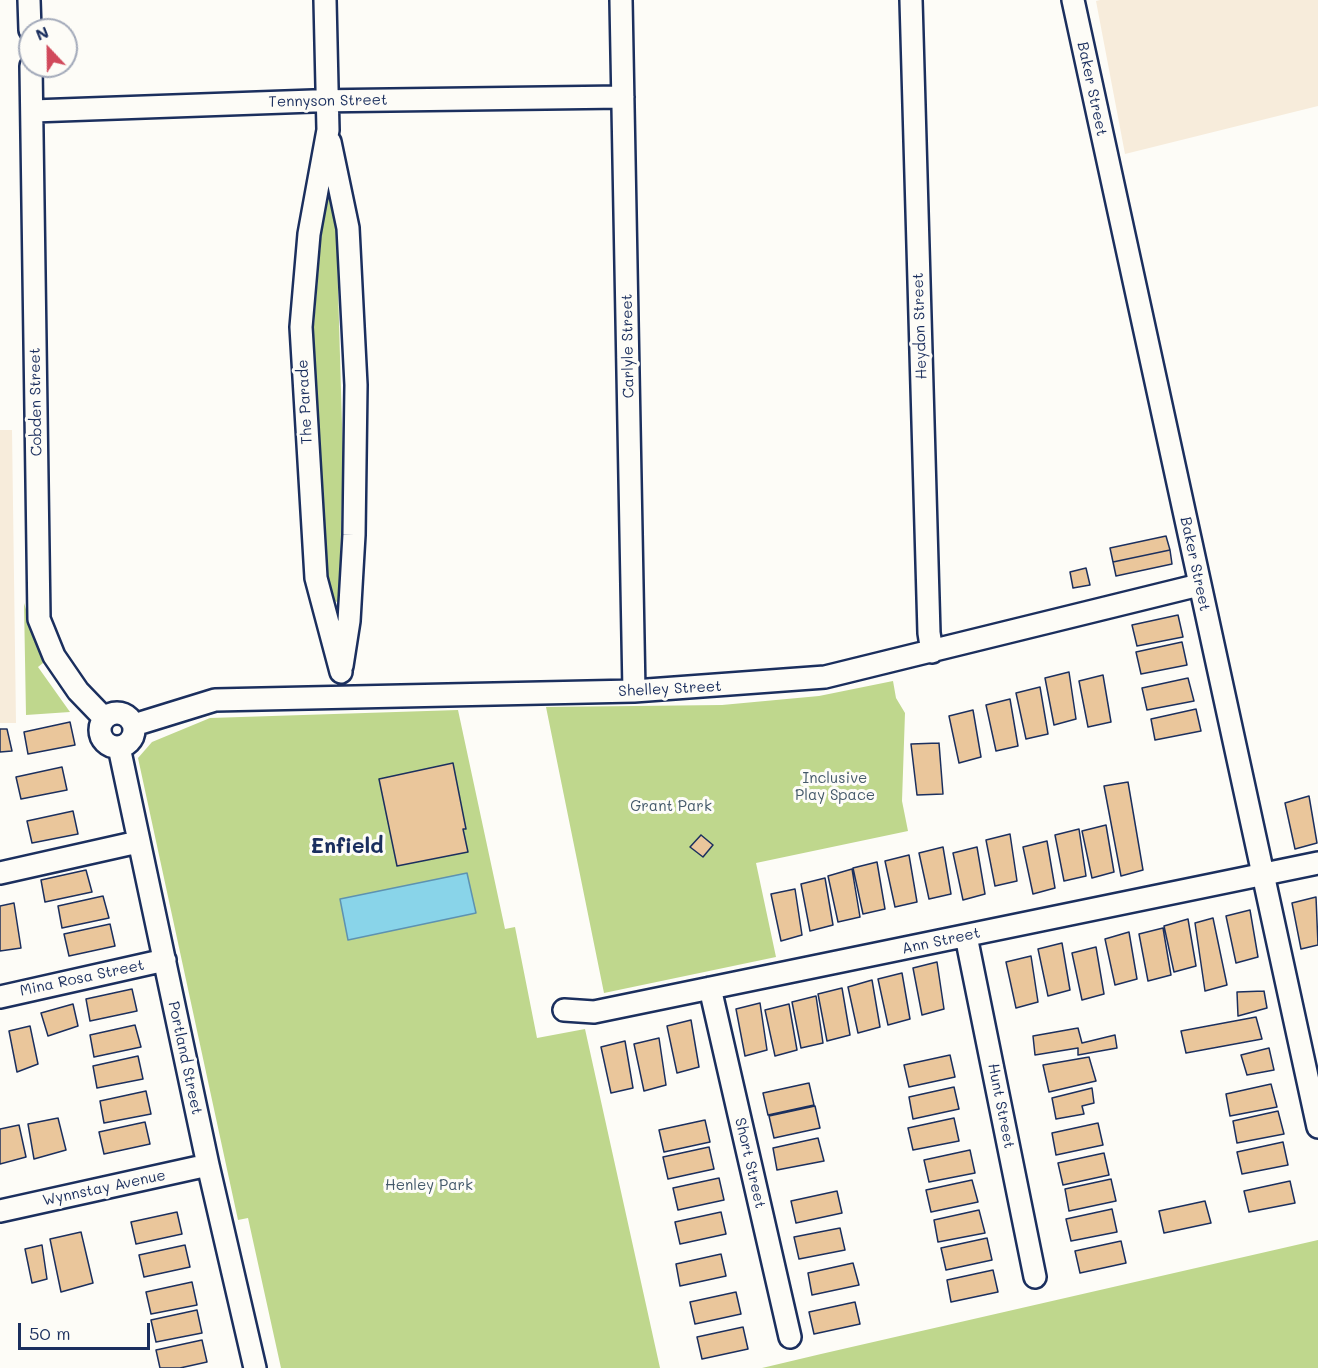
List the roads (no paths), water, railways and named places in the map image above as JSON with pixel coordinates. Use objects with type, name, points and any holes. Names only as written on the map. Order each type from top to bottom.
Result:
[{"type":"street","points":[[29,0],[30,18]]},
{"type":"street","name":"The Parade","points":[[326,0],[328,130],[348,228],[356,385],[350,610],[341,672],[340,697]]},
{"type":"street","name":"Carlyle Street","points":[[621,0],[634,691]]},
{"type":"street","name":"Heydon Street","points":[[911,0],[929,633],[932,652]]},
{"type":"street","name":"Baker Street","points":[[1073,0],[1262,875],[1315,1102],[1318,1127]]},
{"type":"street","name":"Cobden Street","points":[[32,78],[39,619],[54,656],[78,691],[104,718]]},
{"type":"street","name":"Tennyson Street","points":[[33,111],[327,101],[623,97]]},
{"type":"street","name":"The Parade","points":[[328,130],[309,234],[301,327],[316,578],[341,672]]},
{"type":"street","name":"Shelley Street","points":[[134,725],[215,700],[634,691],[825,677],[1199,585]]},
{"type":"street","points":[[112,713],[121,713],[129,718],[134,725],[131,740],[119,747],[109,746],[101,738],[100,728],[104,718],[112,713]]},
{"type":"street","name":"Portland Street","points":[[119,747],[208,1165],[255,1368]]},
{"type":"street","points":[[0,873],[138,842]]},
{"type":"street","name":"Ann Street","points":[[564,1010],[594,1012],[1318,863]]},
{"type":"street","name":"Hunt Street","points":[[966,936],[1035,1277]]},
{"type":"street","name":"Mina Rosa Street","points":[[0,997],[165,960]]},
{"type":"street","name":"Short Street","points":[[710,988],[790,1337]]},
{"type":"street","name":"Wynnstay Avenue","points":[[0,1211],[208,1165]]},
{"type":"water","points":[[467,873],[476,913],[348,940],[340,899]]},
{"type":"district","name":"Enfield","points":[[347,847]]},
{"type":"park label","name":"Inclusive Play Space","points":[[835,786]]},
{"type":"park label","name":"Grant Park","points":[[671,806]]},
{"type":"park label","name":"Henley Park","points":[[429,1185]]}]
